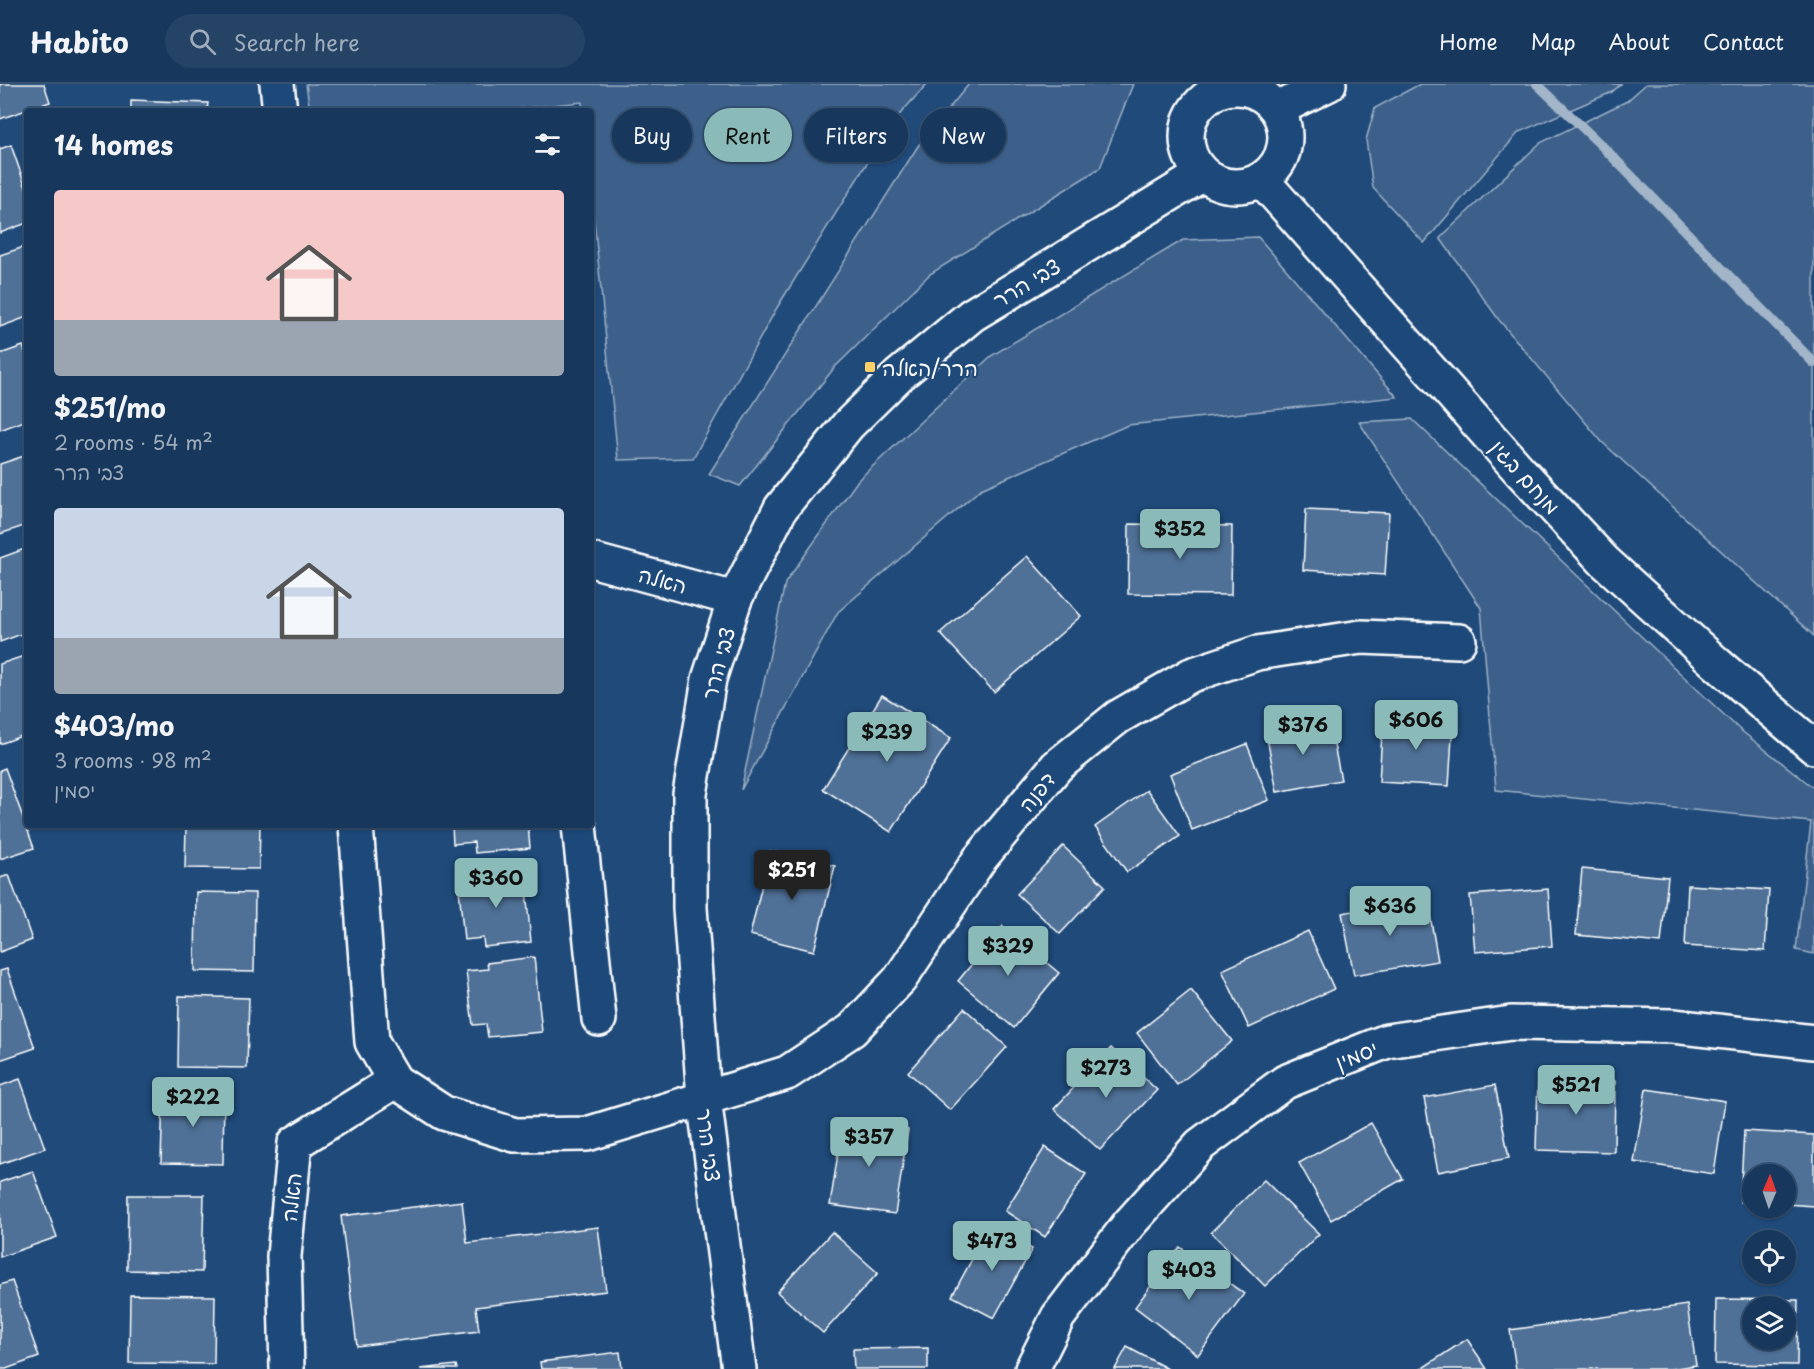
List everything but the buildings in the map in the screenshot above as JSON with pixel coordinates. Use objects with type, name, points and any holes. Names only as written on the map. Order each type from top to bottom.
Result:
[{"type":"street","points":[[277,84],[280,108]]},
{"type":"street","points":[[1278,109],[1329,84]]},
{"type":"street","points":[[1237,87],[1252,90],[1267,98],[1278,109],[1284,124],[1286,140],[1283,155],[1275,169],[1262,180],[1248,186],[1216,183],[1203,174],[1190,156],[1186,134],[1192,113],[1204,90],[1237,87]]},
{"type":"street","name":"צבי הרר","points":[[739,1369],[704,1098],[690,908],[690,794],[710,679],[735,599],[781,508],[848,425],[898,376],[972,315],[1203,174]]},
{"type":"street","name":"מנחם בגין","points":[[1262,180],[1604,561],[1716,663],[1814,747]]},
{"type":"street","name":"האלה","points":[[594,561],[735,599]]},
{"type":"street","name":"דפנה","points":[[704,1098],[787,1073],[852,1030],[900,979],[979,860],[1057,766],[1118,717],[1191,675],[1257,653],[1361,637],[1459,641]]},
{"type":"street","points":[[356,828],[372,1042],[395,1081],[444,1113],[515,1135],[587,1134],[704,1098]]},
{"type":"street","points":[[579,828],[599,1019]]},
{"type":"street","name":"יסמין","points":[[1032,1369],[1058,1317],[1129,1224],[1200,1145],[1285,1082],[1387,1041],[1511,1023],[1673,1026],[1814,1042]]},
{"type":"street","name":"האלה","points":[[287,1369],[284,1256],[295,1143],[395,1081]]},
{"type":"shaded area","points":[[306,84],[927,84],[905,108],[804,108],[804,162],[868,162],[778,306],[693,458],[618,460],[594,220],[594,108],[583,108],[582,102],[524,108],[310,108]]},
{"type":"shaded area","points":[[969,84],[1133,84],[1100,168],[930,274],[835,367],[740,486],[709,474],[920,144],[920,162],[1006,162],[1006,108],[949,108]]},
{"type":"shaded area","points":[[1420,84],[1621,84],[1612,92],[1519,132],[1424,243],[1373,188],[1366,140],[1375,108]]},
{"type":"shaded area","points":[[1646,84],[1814,84],[1814,636],[1602,442],[1499,320],[1440,238],[1540,143],[1627,101]]},
{"type":"shaded area","points":[[1258,237],[1397,397],[1128,425],[981,489],[838,612],[741,790],[785,583],[858,480],[991,356],[1183,240]]},
{"type":"shaded area","points":[[1412,419],[1739,729],[1814,788],[1814,954],[1796,950],[1811,822],[1496,790],[1481,608],[1359,422]]},
{"type":"waterway","points":[[1537,84],[1604,148],[1814,363]]},
{"type":"place","name":"הרר/האלה","points":[[870,367]]}]
